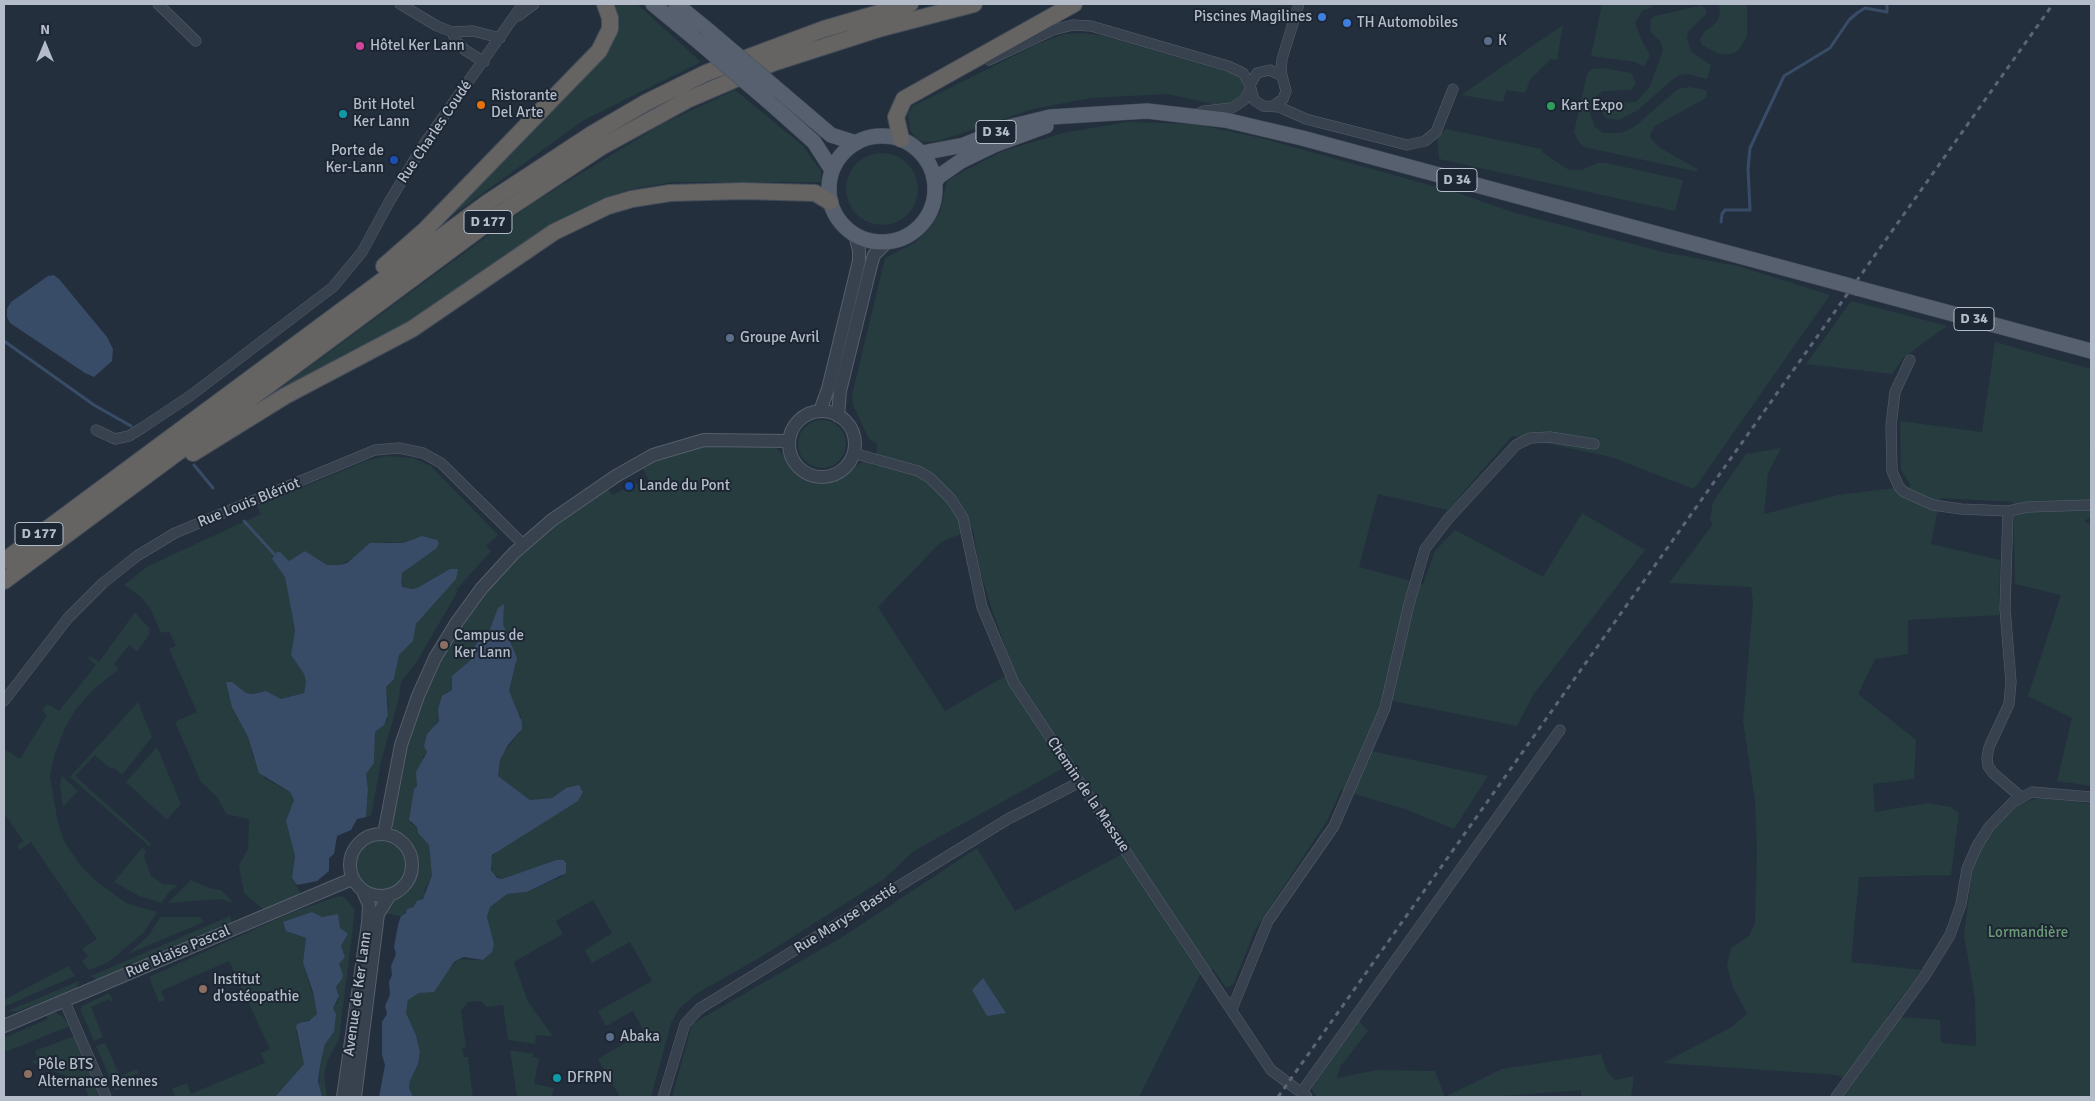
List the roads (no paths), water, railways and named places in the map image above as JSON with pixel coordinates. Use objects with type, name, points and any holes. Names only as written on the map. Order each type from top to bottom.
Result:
[{"type":"highway","points":[[76,507],[172,428],[405,249],[599,51],[610,29],[610,18],[605,4]]},
{"type":"highway","name":"D 177","points":[[4,561],[487,203],[592,134],[647,102],[706,72],[824,29],[910,4]]},
{"type":"highway","name":"D 177","points":[[4,581],[501,213],[601,147],[687,100],[773,63],[882,28],[974,4]]},
{"type":"highway","points":[[901,139],[897,126],[897,109],[904,99],[1074,4]]},
{"type":"highway","points":[[57,541],[242,421],[285,396],[412,329],[554,232],[581,218],[632,199],[670,193],[798,191],[815,193],[830,202]]},
{"type":"main road","points":[[653,4],[814,142],[832,170]]},
{"type":"main road","points":[[676,4],[831,135],[856,143]]},
{"type":"main road","name":"D 34","points":[[922,153],[964,145],[1028,121],[1050,117],[1146,111],[1251,125],[2091,351]]},
{"type":"main road","name":"D 34","points":[[935,183],[938,177],[961,161],[994,145],[1072,117]]},
{"type":"main road","points":[[878,136],[901,139],[922,153],[930,167],[935,183],[934,204],[924,223],[907,236],[886,242],[870,241],[855,235],[839,221],[830,202],[829,181],[832,170],[842,154],[856,143],[878,136]]},
{"type":"street","points":[[158,4],[196,40]]},
{"type":"street","points":[[400,4],[437,26],[452,32],[473,31],[500,38]]},
{"type":"street","points":[[515,18],[523,4]]},
{"type":"street","points":[[515,18],[534,4]]},
{"type":"street","points":[[1274,106],[1285,95],[1287,87],[1282,76],[1282,59],[1299,4]]},
{"type":"street","name":"Rue Charles Coudé","points":[[96,430],[115,439],[136,432],[190,396],[334,287],[362,252],[422,147],[515,18]]},
{"type":"street","points":[[928,85],[953,77],[1053,30],[1073,25],[1090,26],[1228,66],[1243,74],[1258,104],[1274,106],[1306,119],[1396,143],[1416,144],[1425,141],[1436,132],[1453,89]]},
{"type":"street","points":[[452,32],[456,41],[465,50],[484,62]]},
{"type":"street","points":[[1192,116],[1204,111],[1232,108],[1244,100],[1257,74],[1270,70],[1282,59]]},
{"type":"street","points":[[1270,70],[1282,76]]},
{"type":"street","points":[[1285,95],[1295,114]]},
{"type":"street","points":[[820,411],[828,389],[859,261],[859,250],[855,235]]},
{"type":"street","points":[[838,416],[840,391],[870,265],[877,251],[886,242]]},
{"type":"street","points":[[1910,360],[1897,384],[1891,411],[1891,464],[1899,487],[1912,497],[1946,508],[2008,511],[2028,507],[2091,506]]},
{"type":"street","points":[[820,411],[838,416],[847,424],[853,434],[853,453],[846,466],[834,474],[827,476],[812,475],[794,463],[789,441],[792,428],[801,418],[820,411]]},
{"type":"street","points":[[1232,1009],[1268,921],[1334,826],[1385,708],[1409,604],[1425,548],[1448,519],[1516,445],[1530,438],[1550,437],[1594,444]]},
{"type":"street","points":[[384,834],[401,745],[435,658],[457,622],[481,589],[524,545],[567,509],[616,476],[653,455],[704,440],[789,441]]},
{"type":"street","name":"Rue Louis Blériot","points":[[4,701],[68,618],[103,583],[137,556],[175,533],[375,450],[399,448],[423,453],[441,463],[524,545]]},
{"type":"street","name":"Chemin de la Massue","points":[[853,453],[918,471],[939,485],[958,508],[968,539],[980,600],[995,642],[1014,683],[1271,1070],[1304,1095]]},
{"type":"street","points":[[2008,511],[2005,609],[2010,682],[2009,704],[1989,746],[1987,758],[1988,766],[1993,774],[2021,797]]},
{"type":"street","points":[[1304,1095],[1560,730]]},
{"type":"street","name":"Rue Maryse Bastié","points":[[663,1097],[685,1024],[699,1009],[1008,819],[1078,782]]},
{"type":"street","points":[[1836,1097],[1924,976],[1950,936],[1961,904],[1968,869],[1977,846],[1989,827],[2021,797],[2032,792],[2091,797]]},
{"type":"street","points":[[384,834],[404,844],[412,863],[406,884],[388,896],[375,896],[363,891],[352,879],[349,863],[355,847],[368,837],[384,834]]},
{"type":"street","name":"Rue Blaise Pascal","points":[[4,1026],[352,879]]},
{"type":"street","name":"Avenue de Ker Lann","points":[[343,1097],[368,923],[369,905],[363,891]]},
{"type":"street","name":"Avenue de Ker Lann","points":[[355,1097],[378,914],[388,896]]},
{"type":"street","points":[[64,1000],[106,1097]]},
{"type":"water","points":[[54,275],[107,337],[113,349],[112,361],[94,377],[85,373],[10,323],[7,317],[7,309],[11,302],[48,276]]},
{"type":"water","points":[[422,536],[437,540],[439,543],[437,548],[402,573],[401,583],[403,587],[417,588],[450,569],[458,569],[456,579],[416,624],[413,641],[399,655],[394,679],[386,687],[388,715],[384,725],[375,732],[374,763],[366,774],[368,789],[366,817],[357,819],[351,830],[337,836],[334,854],[329,858],[329,871],[317,881],[297,885],[292,878],[295,856],[286,821],[294,800],[290,792],[259,773],[248,737],[232,707],[226,682],[232,682],[246,693],[253,694],[266,691],[281,699],[304,693],[306,682],[304,674],[291,655],[295,630],[285,577],[272,559],[277,552],[280,552],[289,561],[305,551],[327,565],[340,565],[347,563],[370,543],[403,543]]},
{"type":"water","points":[[504,604],[503,624],[517,658],[509,691],[522,722],[522,729],[508,745],[500,760],[498,776],[530,800],[552,798],[566,788],[579,785],[583,792],[578,801],[492,855],[491,870],[497,878],[502,879],[556,860],[563,860],[566,863],[566,873],[527,892],[507,894],[490,907],[487,917],[494,944],[492,952],[483,960],[464,957],[459,959],[454,962],[434,992],[419,993],[408,1000],[406,1013],[416,1035],[420,1052],[418,1064],[410,1081],[409,1088],[413,1097],[379,1097],[385,1065],[382,1055],[382,1022],[387,1014],[385,1006],[390,995],[389,982],[392,975],[391,966],[396,954],[394,947],[398,925],[401,916],[406,913],[407,909],[423,899],[432,875],[429,845],[418,833],[417,827],[409,820],[414,789],[417,786],[416,772],[427,752],[424,746],[427,734],[439,721],[438,709],[442,696],[452,690],[452,676],[473,658],[471,652],[480,639],[489,632],[498,608]]},
{"type":"water","points":[[312,912],[322,917],[338,914],[340,928],[348,934],[341,946],[345,957],[339,964],[343,975],[336,987],[339,996],[333,1008],[336,1014],[334,1032],[325,1044],[320,1066],[318,1081],[322,1097],[275,1097],[304,1064],[296,1026],[299,1023],[309,1021],[317,1014],[313,992],[303,963],[306,938],[286,931],[283,922]]},
{"type":"water","points":[[983,978],[1006,1013],[987,1016],[972,990]]},
{"type":"waterway","points":[[1721,222],[1722,214],[1725,210],[1750,210],[1748,169],[1750,148],[1784,76],[1830,48],[1849,20],[1857,13],[1865,8],[1887,12],[1887,4]]},
{"type":"waterway","points":[[4,341],[94,405],[131,426]]},
{"type":"waterway","points":[[194,465],[213,488]]},
{"type":"waterway","points":[[244,521],[274,554]]},
{"type":"railway","points":[[1278,1097],[2053,4]]},
{"type":"place","name":"Piscines Magilines","points":[[1322,17]]},
{"type":"place","name":"TH Automobiles","points":[[1347,23]]},
{"type":"place","name":"K","points":[[1488,41]]},
{"type":"place","name":"Hôtel Ker Lann","points":[[360,46]]},
{"type":"place","name":"Ristorante Del Arte","points":[[481,105]]},
{"type":"place","name":"Kart Expo","points":[[1551,106]]},
{"type":"place","name":"Brit Hotel Ker Lann","points":[[343,114]]},
{"type":"place","name":"Porte de Ker-Lann","points":[[394,160]]},
{"type":"place","name":"Groupe Avril","points":[[730,338]]},
{"type":"place","name":"Lande du Pont","points":[[629,486]]},
{"type":"place","name":"Campus de Ker Lann","points":[[444,645]]},
{"type":"place","name":"Institut d'ostéopathie","points":[[203,989]]},
{"type":"place","name":"Abaka","points":[[610,1037]]},
{"type":"place","name":"Pôle BTS Alternance Rennes","points":[[28,1074]]},
{"type":"place","name":"DFRPN","points":[[557,1078]]},
{"type":"park label","name":"Lormandière","points":[[2028,933]]}]
